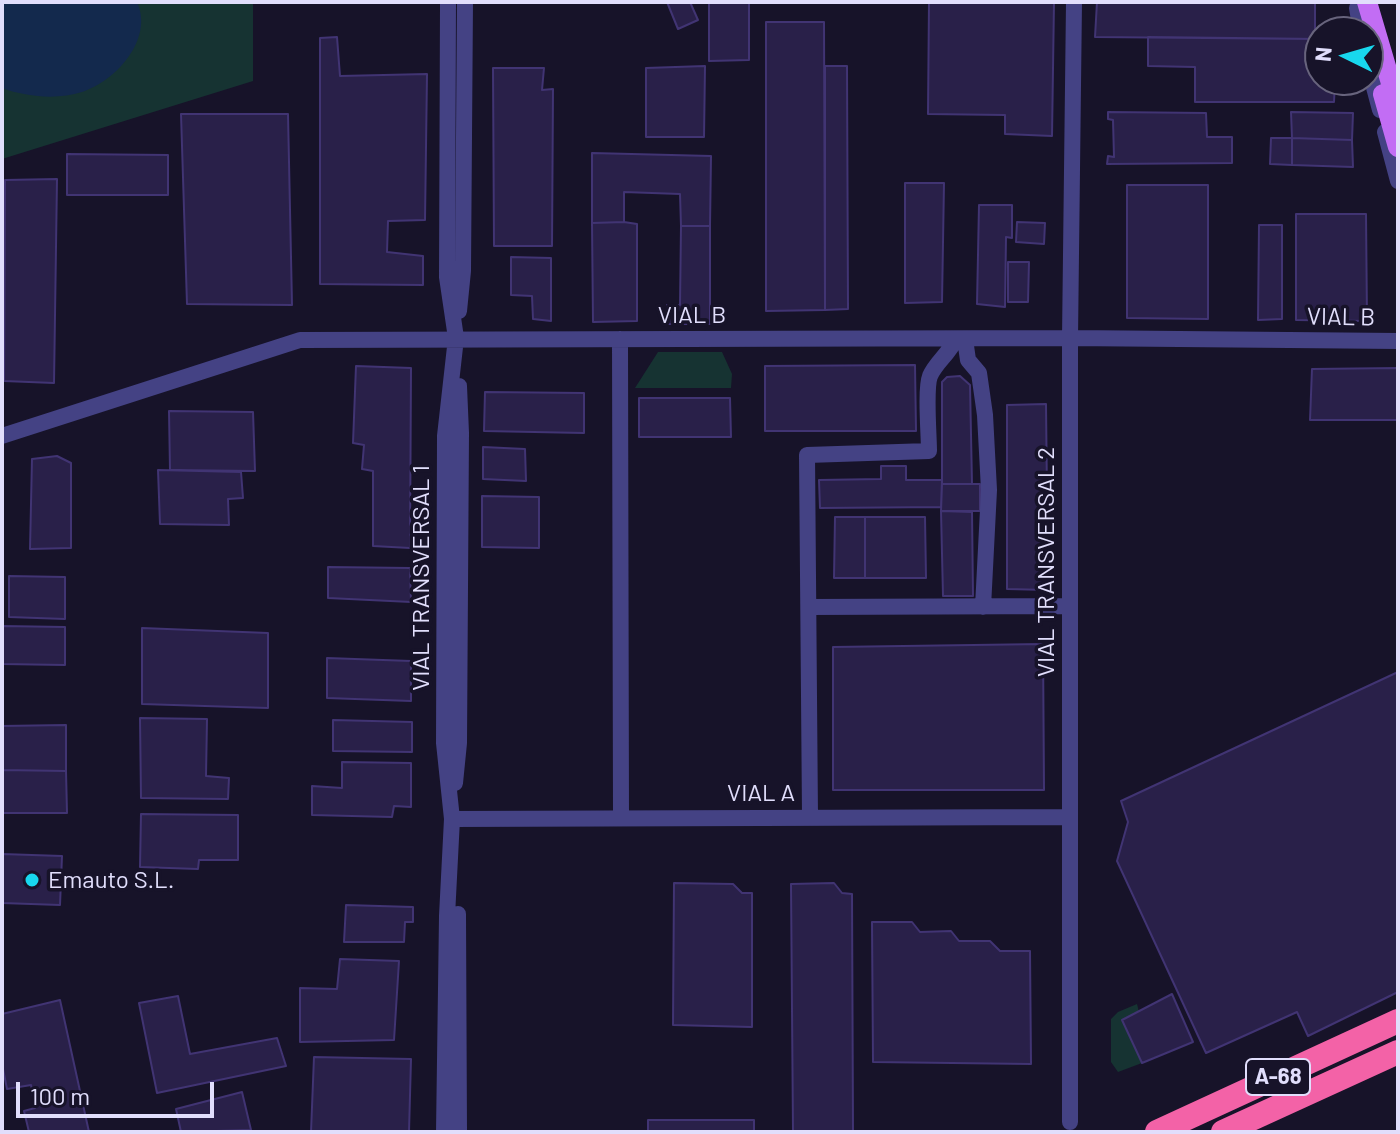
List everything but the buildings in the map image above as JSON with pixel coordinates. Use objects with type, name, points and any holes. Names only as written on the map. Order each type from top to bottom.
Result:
[{"type":"highway","name":"A-68","points":[[1157,1132],[1398,1021]]},
{"type":"highway","name":"A-68","points":[[1223,1132],[1398,1052]]},
{"type":"highway","points":[[1257,1132],[1398,1067]]},
{"type":"main road","points":[[1360,4],[1398,107]]},
{"type":"main road","points":[[1381,96],[1398,163]]},
{"type":"street","name":"VIAL TRANSVERSAL 1","points":[[448,2],[447,277],[456,338]]},
{"type":"street","name":"VIAL TRANSVERSAL 1","points":[[459,1132],[458,930],[444,743],[445,436],[463,271],[465,2]]},
{"type":"street","name":"VIAL TRANSVERSAL 2","points":[[1070,1122],[1070,338],[1074,2]]},
{"type":"street","points":[[1378,96],[1393,143],[1398,181]]},
{"type":"street","name":"VIAL B","points":[[2,436],[300,340],[1070,338],[1398,341]]},
{"type":"street","points":[[620,339],[621,817]]},
{"type":"street","points":[[810,817],[807,455],[929,451],[929,378],[938,363],[960,340],[968,360],[979,373],[985,415],[989,490],[983,607]]},
{"type":"street","points":[[809,607],[1070,606]]},
{"type":"street","name":"VIAL A","points":[[452,819],[1070,817]]},
{"type":"street","name":"VIAL TRANSVERSAL 1","points":[[444,1132],[447,916],[452,819]]},
{"type":"green space","points":[[2,2],[253,2],[253,81],[2,159]]},
{"type":"green space","points":[[658,352],[722,352],[732,374],[731,388],[635,388]]},
{"type":"green space","points":[[1137,1004],[1139,1012],[1122,1020],[1142,1063],[1118,1072],[1111,1062],[1111,1019],[1118,1012]]},
{"type":"water","points":[[2,2],[137,2],[141,16],[140,30],[129,57],[95,86],[63,96],[21,94],[2,88]]},
{"type":"place","name":"Emauto S.L.","points":[[32,880]]}]
